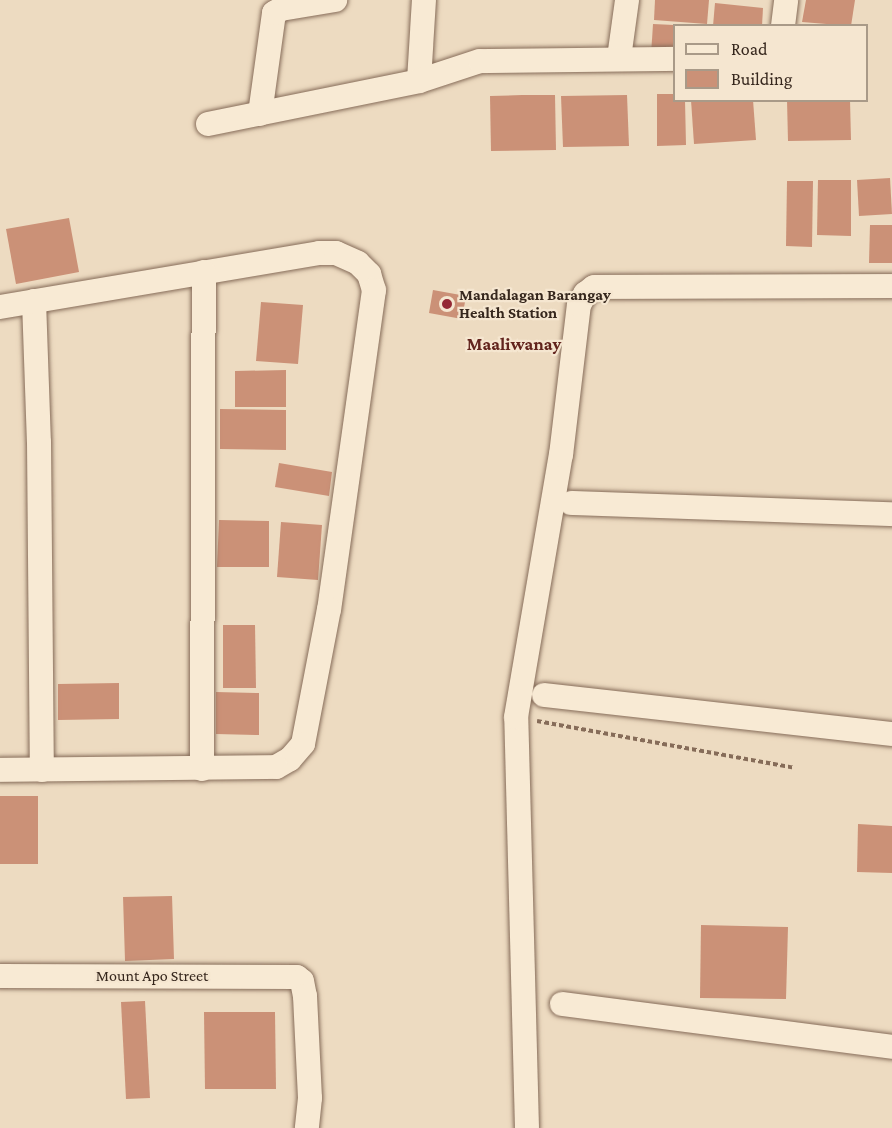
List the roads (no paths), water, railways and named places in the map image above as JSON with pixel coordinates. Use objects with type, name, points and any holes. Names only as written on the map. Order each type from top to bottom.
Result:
[{"type":"street","points":[[260,114],[274,13],[281,9],[335,0]]},
{"type":"street","points":[[420,81],[424,0]]},
{"type":"street","points":[[619,58],[627,0]]},
{"type":"street","points":[[783,24],[786,0]]},
{"type":"street","points":[[208,124],[420,81],[480,61],[673,59]]},
{"type":"street","points":[[0,307],[336,253],[358,263],[369,274],[374,290],[329,609],[303,744],[290,759],[276,767],[0,770]]},
{"type":"street","points":[[202,769],[204,273]]},
{"type":"street","points":[[527,1128],[516,717],[561,455],[579,304],[585,294],[594,287],[892,286]]},
{"type":"street","points":[[34,301],[39,442],[42,770]]},
{"type":"street","points":[[571,503],[892,514]]},
{"type":"street","points":[[544,695],[892,734]]},
{"type":"street","name":"Mount Apo Street","points":[[0,976],[291,975],[302,981],[310,1098],[307,1128]]},
{"type":"street","points":[[562,1004],[892,1047]]},
{"type":"place","name":"Mandalagan Barangay Health Station","points":[[447,304]]},
{"type":"district","name":"Maaliwanay","points":[[514,344]]}]
